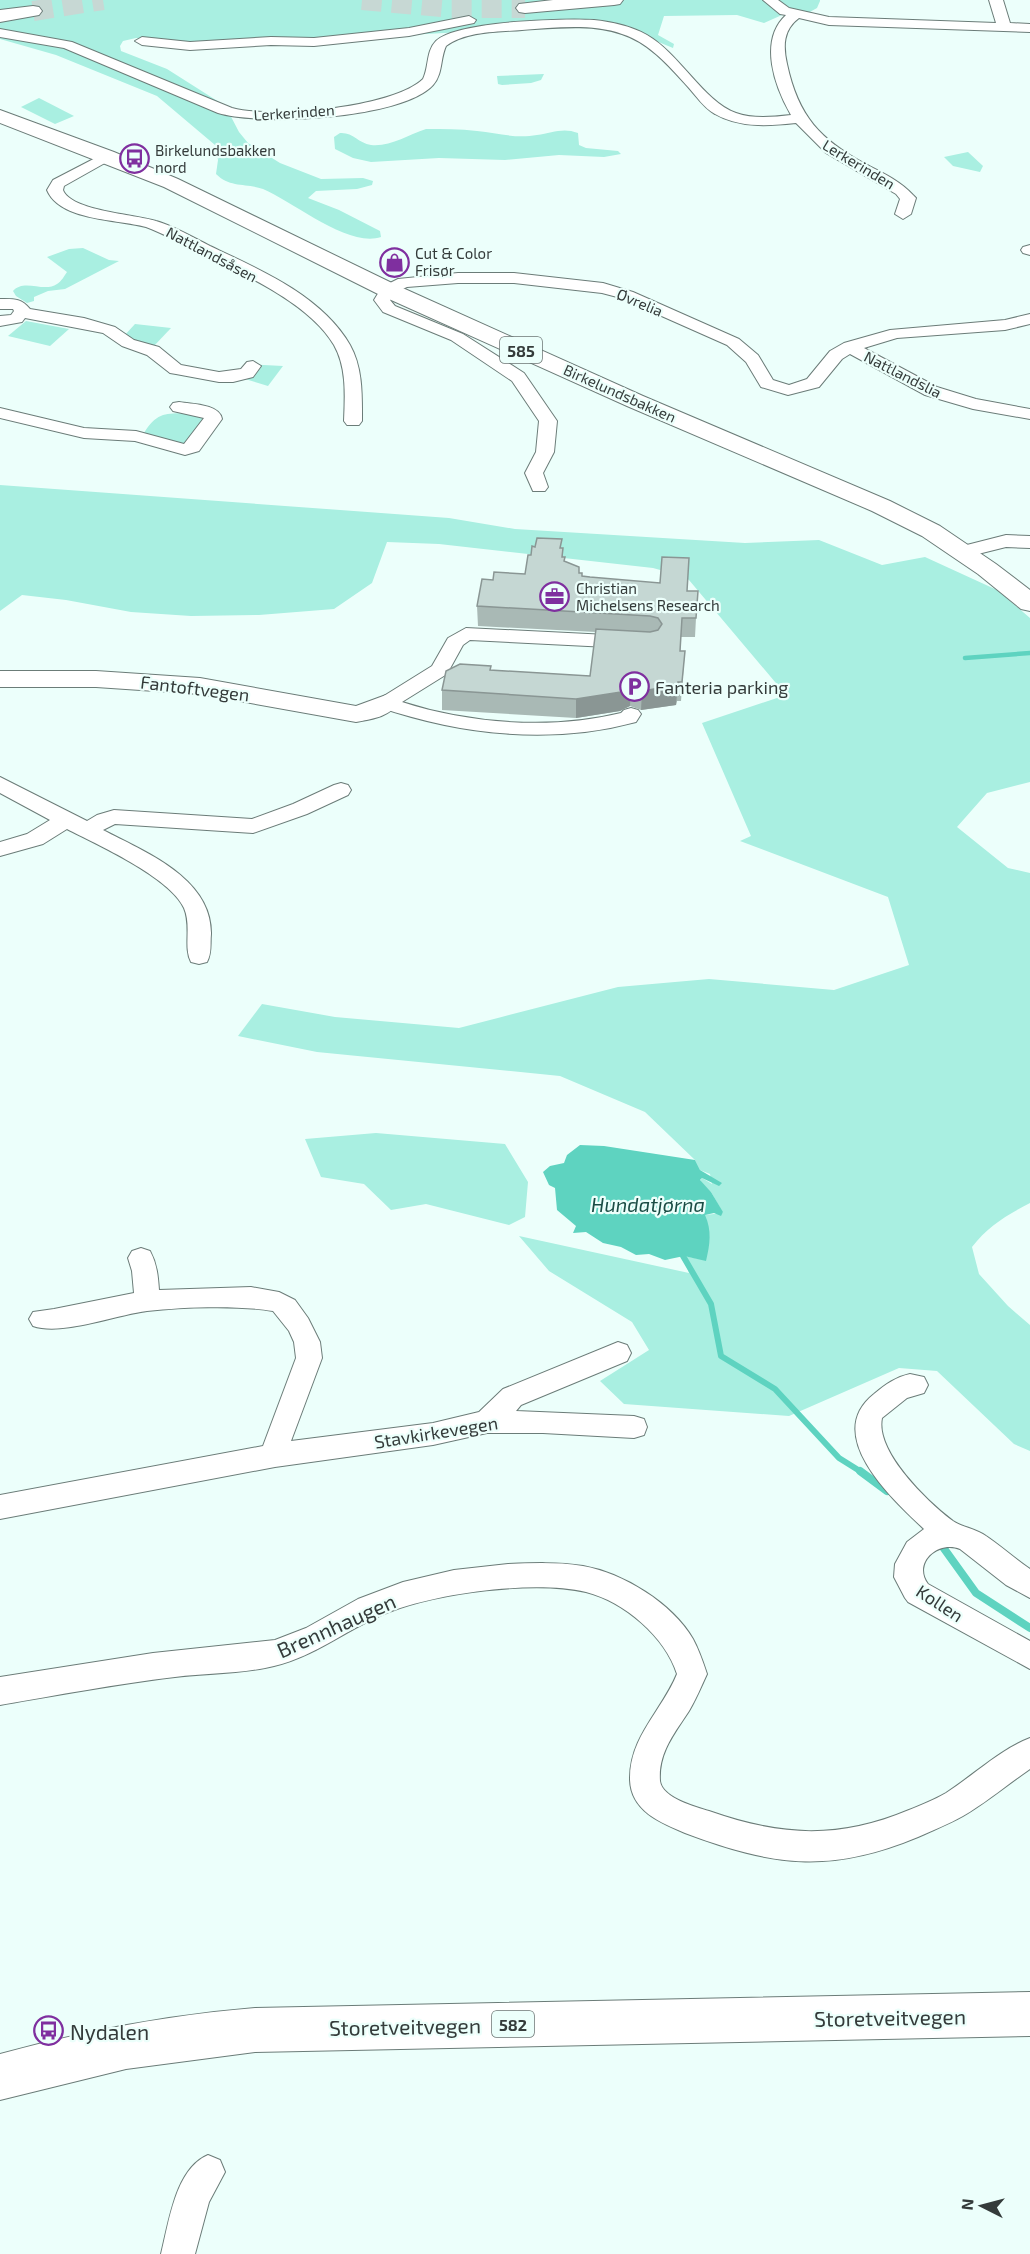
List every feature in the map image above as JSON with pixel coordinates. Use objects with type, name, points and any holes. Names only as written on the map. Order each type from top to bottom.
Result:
[{"type":"main road","points":[[525,8],[614,0]]},
{"type":"main road","points":[[0,16],[33,10]]},
{"type":"main road","name":"Birkelundsbakken","points":[[0,116],[171,183],[388,290],[635,401],[881,506],[931,531],[1030,603]]},
{"type":"main road","name":"Storetveitvegen","points":[[0,2077],[62,2059],[120,2047],[184,2036],[255,2030],[1030,2014]]},
{"type":"street","points":[[770,0],[785,11],[820,20],[849,23],[1030,28]]},
{"type":"street","points":[[996,0],[1004,27]]},
{"type":"street","name":"Lerkerinden","points":[[796,14],[785,21],[776,40],[783,83],[798,119],[825,145],[902,191],[908,198],[903,214]]},
{"type":"street","name":"Lerkerinden","points":[[142,41],[190,46],[270,41],[314,42],[409,32],[477,20],[488,22],[493,30]]},
{"type":"street","name":"Lerkerinden","points":[[0,33],[68,45],[216,107],[231,112],[260,116],[366,106],[406,95],[430,81],[441,43],[456,36],[493,30],[585,24],[626,31],[643,37],[662,50],[721,112],[752,120],[798,119]]},
{"type":"street","name":"Nattlandsåsen","points":[[107,156],[58,183],[54,190],[59,198],[65,203],[81,208],[151,223],[164,229],[276,287],[326,322],[342,343],[354,380],[353,421]]},
{"type":"street","name":"Øvrelia","points":[[388,290],[410,281],[482,277],[514,278],[616,291],[733,342],[752,359],[767,383],[788,390],[806,387],[813,383],[837,355],[850,347]]},
{"type":"street","points":[[388,290],[382,300],[389,309],[458,337],[519,376],[548,421],[545,452],[534,473],[539,487]]},
{"type":"street","points":[[2,300],[20,306],[23,314]]},
{"type":"street","points":[[0,321],[16,319],[23,314],[84,323],[109,330],[128,343],[153,351],[176,369],[219,377],[233,377],[247,373],[253,366]]},
{"type":"street","name":"Nattlandslia","points":[[850,347],[896,333],[1005,325],[1030,319]]},
{"type":"street","name":"Nattlandslia","points":[[850,347],[932,391],[973,404],[1030,414]]},
{"type":"street","points":[[0,413],[84,433],[136,436],[185,450],[193,447],[213,419],[213,415],[200,410],[178,407]]},
{"type":"street","points":[[962,552],[1006,541],[1030,542]]},
{"type":"street","name":"Fantoftvegen","points":[[0,679],[96,679],[200,686],[356,714],[373,711],[440,670],[454,642],[466,634],[649,643]]},
{"type":"street","points":[[386,703],[424,716],[541,729],[613,723],[629,718],[631,714]]},
{"type":"street","points":[[0,784],[162,871],[187,894],[200,922],[200,956]]},
{"type":"street","points":[[87,831],[104,819],[114,817],[253,826],[300,809],[341,790]]},
{"type":"street","points":[[0,849],[35,839],[65,820]]},
{"type":"street","points":[[141,1258],[145,1271],[147,1301]]},
{"type":"street","points":[[42,1318],[54,1319],[147,1301],[251,1297],[268,1299],[286,1307],[299,1325],[307,1342],[309,1358],[279,1436],[275,1455]]},
{"type":"street","points":[[487,1422],[512,1398],[618,1353]]},
{"type":"street","points":[[915,1385],[904,1386],[873,1410],[867,1424],[869,1438],[887,1473],[899,1488],[932,1517],[946,1533],[974,1541],[1030,1586]]},
{"type":"street","name":"Stavkirkevegen","points":[[0,1507],[275,1455],[433,1434],[487,1422],[634,1426]]},
{"type":"street","name":"Kollen","points":[[946,1533],[927,1541],[911,1558],[908,1577],[910,1584],[918,1593],[1030,1656]]},
{"type":"street","name":"Brennhaugen","points":[[0,1691],[173,1665],[272,1654],[315,1637],[379,1603],[402,1595],[454,1584],[483,1579],[532,1577],[584,1580],[617,1591],[666,1628],[682,1648],[692,1674],[690,1682],[663,1720],[648,1750],[644,1782],[655,1803],[683,1817],[754,1841],[798,1848],[858,1843],[886,1836],[955,1804],[1003,1768],[1030,1752]]},
{"type":"street","points":[[178,2254],[194,2196],[208,2172]]},
{"type":"shaded area","points":[[0,0],[820,1],[817,8],[808,13],[782,15],[764,23],[737,15],[664,16],[658,35],[674,44],[673,48],[615,24],[313,40],[171,43],[136,38],[123,41],[120,46],[121,51],[167,69],[219,102],[227,109],[239,132],[248,143],[280,163],[321,179],[363,178],[373,181],[372,185],[357,189],[316,191],[308,198],[339,210],[380,231],[381,237],[368,239],[337,230],[263,189],[221,178],[216,174],[218,160],[215,145],[157,96],[56,55],[0,39]]},
{"type":"shaded area","points":[[544,74],[541,80],[531,83],[498,84],[497,76]]},
{"type":"shaded area","points":[[39,98],[74,116],[55,124],[21,107]]},
{"type":"shaded area","points":[[426,129],[522,136],[567,130],[578,133],[579,145],[586,148],[618,151],[621,154],[604,157],[559,155],[505,160],[439,158],[371,162],[353,158],[335,149],[334,137],[340,133],[348,134],[366,144],[378,145]]},
{"type":"shaded area","points":[[968,152],[983,166],[980,172],[953,166],[944,157]]},
{"type":"shaded area","points":[[83,248],[109,260],[119,261],[65,289],[48,291],[34,297],[34,301],[27,303],[16,296],[13,291],[18,287],[28,285],[46,287],[58,283],[67,272],[47,257],[69,249]]},
{"type":"shaded area","points":[[26,321],[69,329],[50,346],[8,336]]},
{"type":"shaded area","points":[[135,324],[171,328],[153,347],[136,344],[124,336]]},
{"type":"shaded area","points":[[247,364],[283,366],[268,386],[245,379]]},
{"type":"shaded area","points":[[195,413],[204,419],[197,440],[176,446],[144,433],[154,420],[165,414]]},
{"type":"shaded area","points":[[0,485],[449,518],[515,529],[745,543],[819,540],[882,565],[925,557],[997,590],[1030,618],[1030,782],[987,793],[957,827],[1008,868],[1030,873],[1030,1203],[998,1222],[972,1247],[979,1274],[1008,1306],[1030,1325],[1030,1451],[1014,1444],[937,1371],[899,1368],[789,1416],[624,1404],[600,1381],[649,1350],[632,1322],[549,1271],[519,1236],[689,1273],[683,1256],[706,1260],[705,1215],[723,1213],[711,1192],[700,1181],[702,1178],[712,1184],[710,1174],[700,1170],[695,1160],[645,1112],[560,1076],[317,1052],[238,1036],[262,1004],[335,1017],[459,1028],[618,987],[709,979],[834,990],[909,965],[888,897],[740,841],[751,836],[702,723],[786,695],[689,580],[653,568],[439,544],[387,542],[372,583],[334,609],[259,615],[191,616],[131,612],[66,600],[22,595],[0,611]]},
{"type":"shaded area","points":[[376,1133],[505,1144],[528,1182],[525,1217],[509,1225],[426,1204],[391,1210],[364,1184],[321,1177],[305,1139]]},
{"type":"water","name":"Hundatjørna","points":[[580,1145],[604,1146],[695,1160],[700,1170],[722,1183],[719,1186],[702,1178],[700,1180],[711,1192],[723,1212],[721,1216],[714,1213],[705,1215],[710,1238],[706,1261],[684,1256],[665,1260],[649,1254],[636,1255],[621,1247],[603,1243],[586,1232],[573,1233],[576,1226],[557,1210],[555,1188],[549,1185],[543,1172],[550,1166],[564,1163],[567,1155]]},
{"type":"building","points":[[537,538],[562,539],[560,548],[563,548],[564,561],[579,567],[579,573],[582,573],[582,576],[660,583],[662,557],[689,558],[687,591],[698,591],[696,618],[682,618],[680,651],[685,651],[682,682],[678,682],[678,685],[642,691],[631,687],[621,692],[576,699],[442,690],[446,671],[460,664],[491,666],[490,670],[590,676],[596,629],[650,632],[658,630],[662,624],[658,618],[650,616],[477,606],[482,579],[493,580],[494,572],[525,574],[528,555],[531,555],[532,546],[535,547]]},
{"type":"waterway","points":[[965,658],[1030,653]]},
{"type":"waterway","points":[[683,1256],[711,1304],[721,1356],[775,1389],[839,1458],[861,1472]]},
{"type":"waterway","points":[[861,1472],[887,1491]]},
{"type":"waterway","points":[[940,1543],[976,1593],[1030,1628]]},
{"type":"tunnel","points":[[33,11],[103,0]]},
{"type":"tunnel","points":[[362,0],[451,8],[525,8]]},
{"type":"place","name":"Birkelundsbakken nord","points":[[134,159]]},
{"type":"place","name":"Cut & Color Frisør","points":[[394,262]]},
{"type":"place","name":"Christian Michelsens Research","points":[[555,597]]},
{"type":"place","name":"Fanteria parking","points":[[634,687]]},
{"type":"place","name":"Nydalen","points":[[49,2031]]}]
